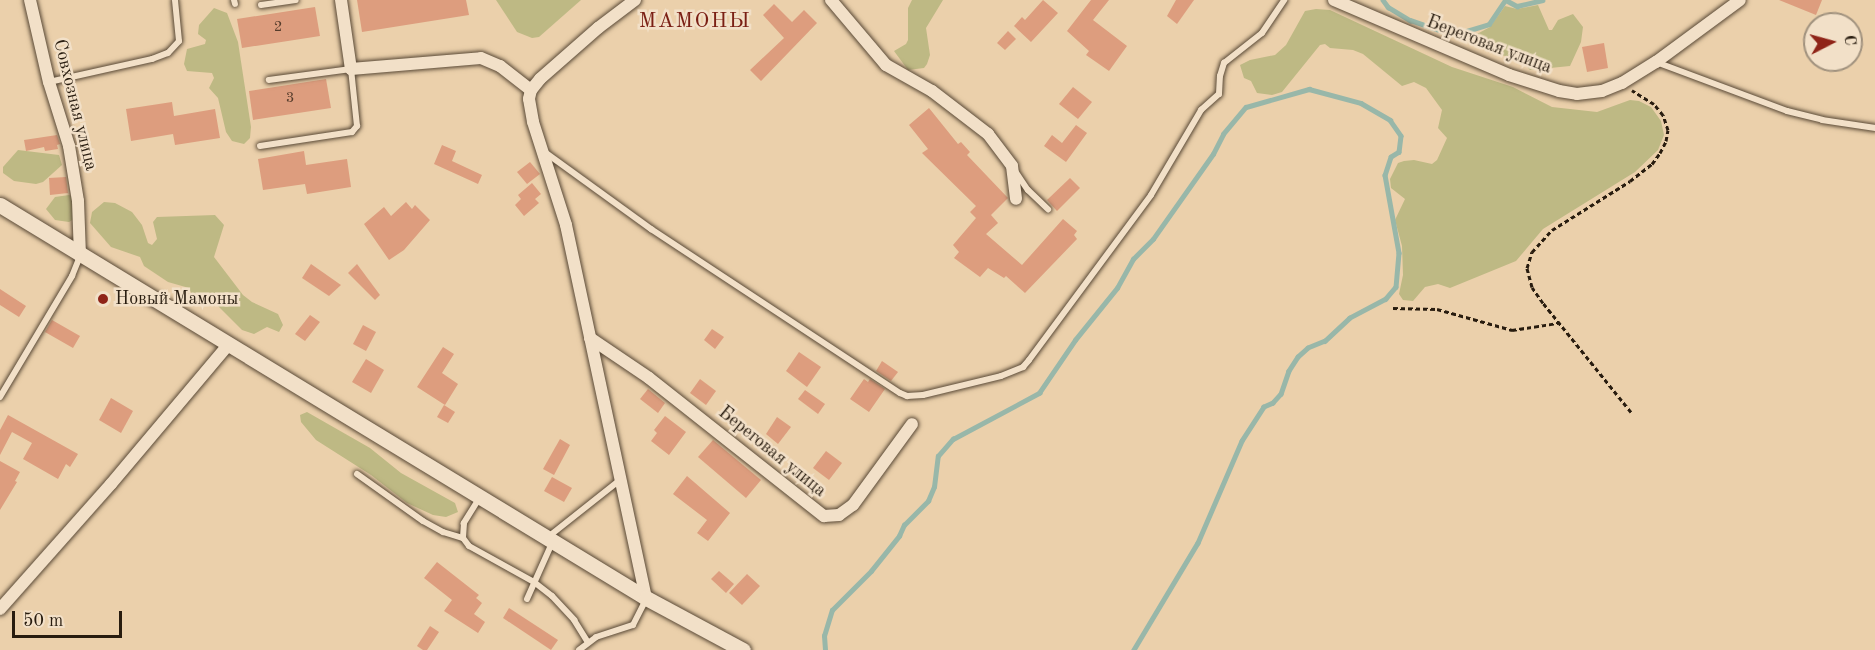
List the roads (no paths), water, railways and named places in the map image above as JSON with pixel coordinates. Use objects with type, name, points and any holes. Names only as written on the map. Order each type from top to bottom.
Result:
[{"type":"street","name":"Совхозная улица","points":[[30,0],[50,82],[67,137],[75,177],[80,256]]},
{"type":"street","points":[[341,0],[351,69],[481,58],[500,66],[531,90]]},
{"type":"street","points":[[635,0],[590,35],[531,90],[530,110],[566,225],[646,598]]},
{"type":"street","points":[[831,0],[878,58],[897,72],[924,85],[973,121],[1006,154],[1012,166],[1016,199]]},
{"type":"street","name":"Береговая улица","points":[[1334,0],[1509,75],[1559,91],[1577,94],[1602,91],[1622,82],[1656,62],[1740,0]]},
{"type":"street","points":[[0,205],[80,256],[481,496],[646,598],[742,650]]},
{"type":"street","name":"Береговая улица","points":[[590,338],[649,378],[824,516],[839,515],[853,505],[912,424]]},
{"type":"street","points":[[0,609],[111,484],[228,345]]},
{"type":"lane","points":[[50,82],[152,59],[168,53],[179,40],[175,0]]},
{"type":"lane","points":[[261,5],[296,0]]},
{"type":"lane","points":[[544,152],[651,229],[891,387],[907,396],[924,395],[1001,376],[1023,367],[1151,195],[1201,111],[1219,94],[1220,76],[1224,63],[1262,33],[1284,0]]},
{"type":"lane","points":[[1656,62],[1787,111],[1822,120],[1875,128]]},
{"type":"lane","points":[[260,146],[356,130],[351,69],[269,80]]},
{"type":"lane","points":[[1012,166],[1028,190],[1048,209]]},
{"type":"lane","points":[[0,397],[72,276],[80,256]]},
{"type":"lane","points":[[357,474],[423,521],[443,532],[463,538],[470,546],[534,582],[561,604],[588,642]]},
{"type":"lane","points":[[527,599],[550,539],[621,480]]},
{"type":"lane","points":[[463,538],[464,523],[481,496]]},
{"type":"lane","points":[[579,650],[588,642],[633,625],[642,611],[646,598]]},
{"type":"waterway","points":[[1383,0],[1388,7],[1410,20],[1444,32],[1460,33],[1489,24],[1505,0]]},
{"type":"waterway","points":[[1506,0],[1517,6],[1542,0]]},
{"type":"waterway","points":[[825,650],[824,636],[832,610],[871,571],[899,536],[904,525],[928,501],[934,487],[938,456],[953,439],[1039,393],[1075,340],[1117,288],[1133,259],[1153,239],[1213,154],[1223,134],[1246,107],[1309,89],[1361,103],[1390,120],[1401,136],[1399,152],[1391,157],[1385,175],[1399,253],[1396,287],[1386,299],[1350,318],[1325,341],[1308,348],[1298,357],[1289,371],[1281,394],[1273,403],[1264,407],[1242,441],[1198,543],[1134,650]]},
{"type":"place","name":"Новый Мамоны","points":[[103,299]]},
{"type":"district","name":"МАМОНЫ","points":[[695,22]]}]
